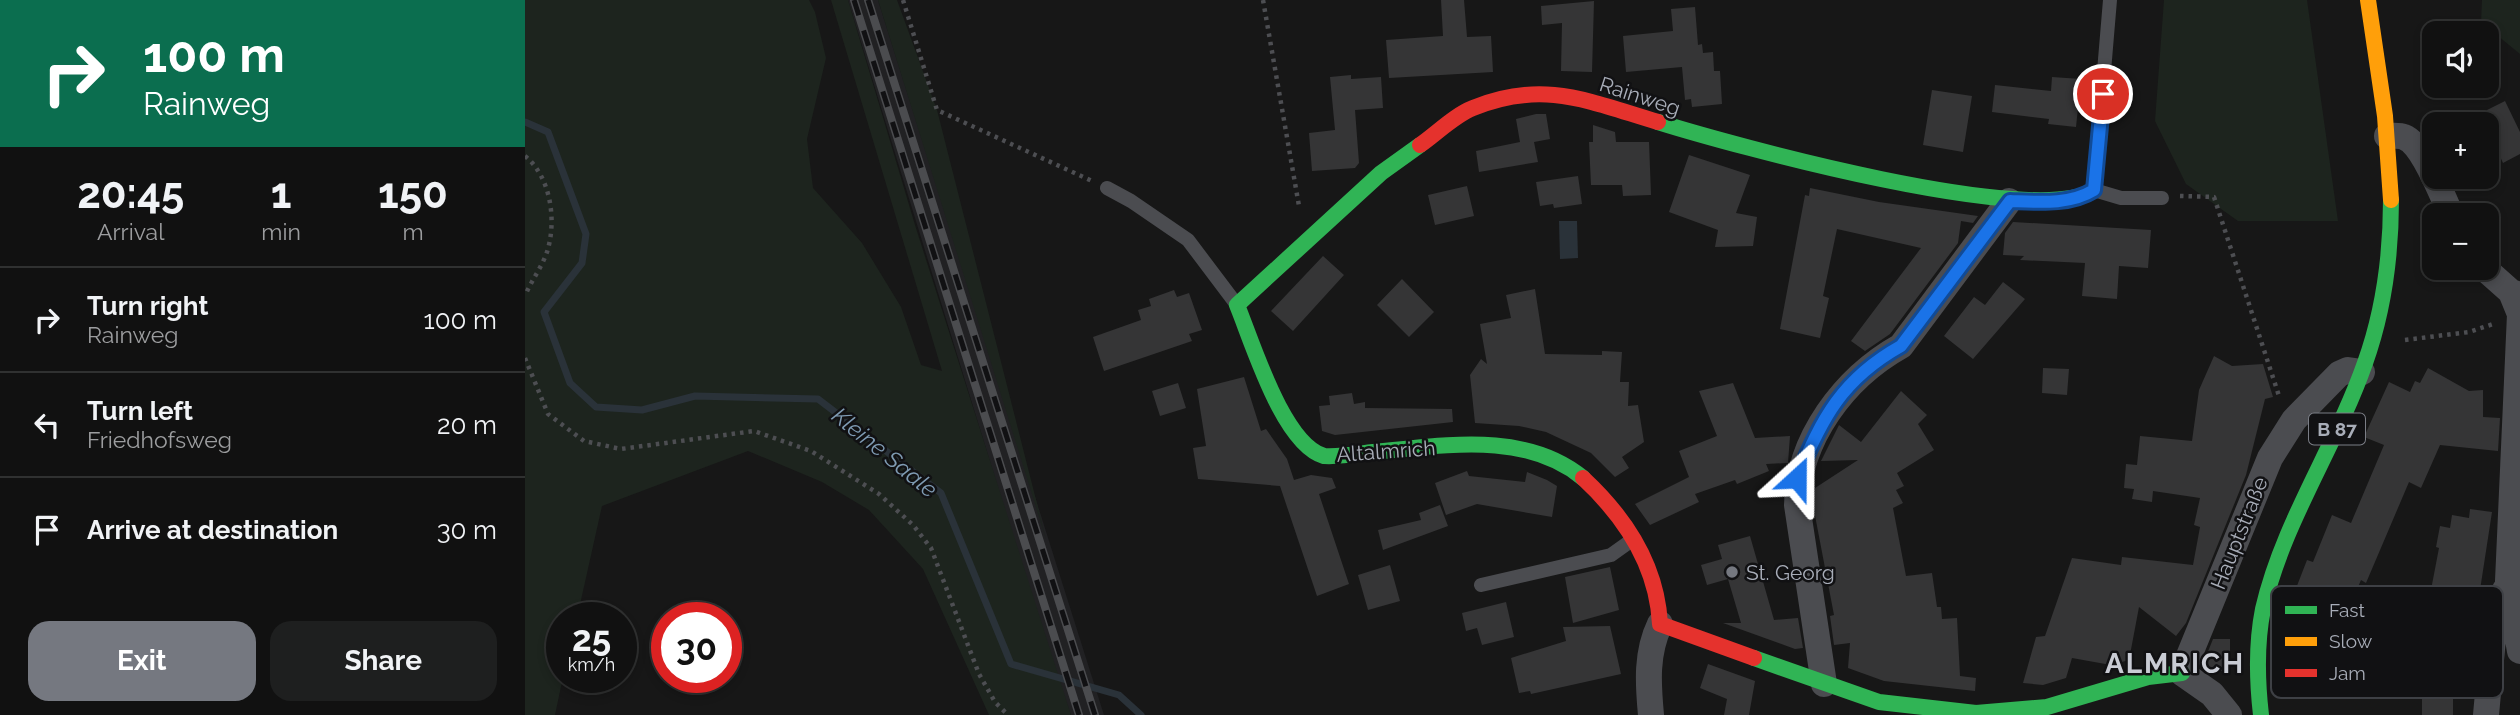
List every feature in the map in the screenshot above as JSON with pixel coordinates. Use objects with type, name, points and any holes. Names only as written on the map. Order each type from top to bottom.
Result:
[{"type":"street","name":"B 87","points":[[2261,715],[2257,675],[2259,638],[2270,583],[2362,372],[2381,311],[2388,266],[2392,199],[2387,136],[2368,0]]},
{"type":"street","name":"Rainweg","points":[[1237,305],[1381,173],[1472,108],[1535,92],[1562,93],[1760,153],[2010,201],[2061,201],[2082,198],[2094,190]]},
{"type":"street","points":[[2387,136],[2404,137],[2412,143],[2423,158],[2446,203]]},
{"type":"street","points":[[1824,684],[1797,505],[1797,478],[1836,397],[1880,357],[1901,346],[2010,201]]},
{"type":"street","points":[[2499,280],[2515,293],[2520,314],[2508,582],[2520,651]]},
{"type":"street","name":"Altalmrich","points":[[1237,305],[1289,426],[1301,443],[1323,456],[1431,447],[1518,448],[1556,460],[1594,487],[1653,571],[1660,595],[1660,624],[1651,643],[1648,685],[1651,715]]},
{"type":"street","name":"Hauptstraße","points":[[2182,673],[2270,458],[2294,420],[2339,374],[2348,370],[2362,372]]},
{"type":"street","points":[[2503,601],[2508,582]]},
{"type":"street","points":[[1660,624],[1879,702],[1976,713],[2047,707],[2148,677],[2182,673],[2212,694],[2229,715]]},
{"type":"lane","points":[[2110,0],[2094,190],[2120,198],[2162,198]]},
{"type":"lane","name":"Altalmrich","points":[[1107,188],[1188,240],[1237,305]]},
{"type":"lane","points":[[1481,585],[1611,555],[1633,539]]},
{"type":"path","points":[[903,0],[937,110],[1107,188]]},
{"type":"path","points":[[1263,0],[1305,243]]},
{"type":"path","points":[[525,156],[532,162],[551,197],[548,252],[525,296]]},
{"type":"path","points":[[2162,198],[2191,194],[2214,197],[2281,403],[2294,420]]},
{"type":"path","points":[[2407,340],[2469,332],[2490,324]]},
{"type":"path","points":[[525,358],[548,414],[584,441],[621,449],[754,431],[811,451],[879,494],[913,525],[931,548],[979,674],[995,702],[1008,715]]},
{"type":"shaded area","points":[[525,0],[809,0],[815,12],[826,58],[807,139],[813,188],[862,243],[901,307],[921,365],[942,371],[831,0],[848,0],[915,225],[1071,715],[989,715],[923,569],[869,510],[822,482],[748,451],[602,506],[581,602],[546,602],[546,693],[560,693],[555,715],[525,715]]},
{"type":"shaded area","points":[[848,0],[878,0],[1104,715],[1071,715],[1051,660]]},
{"type":"shaded area","points":[[878,0],[897,0],[937,110],[1046,539]]},
{"type":"shaded area","points":[[2164,0],[2307,0],[2338,221],[2238,221],[2186,184],[2155,121]]},
{"type":"shaded area","points":[[2482,0],[2520,0],[2520,54],[2499,37],[2499,21],[2481,21]]},
{"type":"shaded area","points":[[1559,221],[1577,221],[1578,258],[1560,259]]},
{"type":"building","points":[[1441,0],[1464,0],[1467,37],[1491,36],[1493,72],[1389,78],[1386,40],[1443,36]]},
{"type":"building","points":[[1594,1],[1592,72],[1561,71],[1562,23],[1542,25],[1541,6]]},
{"type":"building","points":[[1695,7],[1698,45],[1702,44],[1703,53],[1713,52],[1714,71],[1720,71],[1722,104],[1692,107],[1691,99],[1685,100],[1682,67],[1626,72],[1623,36],[1673,31],[1671,9]]},
{"type":"building","points":[[1351,75],[1351,79],[1381,77],[1383,108],[1355,110],[1359,163],[1355,168],[1312,171],[1309,133],[1335,130],[1330,77]]},
{"type":"building","points":[[2052,77],[2081,79],[2076,127],[2048,124],[2049,119],[1992,112],[1995,85],[2051,91]]},
{"type":"building","points":[[1932,90],[1972,96],[1963,152],[1923,145]]},
{"type":"building","points":[[2505,101],[2520,132],[2520,154],[2503,163],[2499,154],[2499,112],[2487,110]]},
{"type":"building","points":[[1546,114],[1550,139],[1534,142],[1538,162],[1479,172],[1476,151],[1520,142],[1516,119]]},
{"type":"building","points":[[1593,125],[1615,132],[1616,142],[1649,142],[1651,195],[1623,196],[1622,185],[1591,185],[1589,142],[1593,142]]},
{"type":"building","points":[[1689,155],[1750,175],[1736,213],[1757,217],[1753,246],[1715,247],[1718,230],[1669,212]]},
{"type":"building","points":[[1578,176],[1582,204],[1554,208],[1553,204],[1540,206],[1536,182]]},
{"type":"building","points":[[1467,186],[1474,216],[1435,225],[1428,195]]},
{"type":"building","points":[[1810,188],[1879,202],[1978,216],[1973,223],[1961,221],[1958,243],[1890,334],[1865,351],[1851,341],[1921,248],[1837,229],[1823,296],[1829,298],[1820,338],[1780,329],[1805,195],[1809,196]]},
{"type":"building","points":[[2013,222],[2151,230],[2148,268],[2119,266],[2117,299],[2082,296],[2085,263],[2020,260],[2024,256],[2003,255],[2005,233]]},
{"type":"building","points":[[1323,256],[1344,275],[1293,331],[1271,311]]},
{"type":"building","points":[[1402,279],[1434,312],[1409,337],[1377,305]]},
{"type":"building","points":[[2003,282],[2025,299],[1973,359],[1944,336],[1974,297],[1985,305]]},
{"type":"building","points":[[1535,289],[1545,354],[1602,355],[1602,351],[1622,352],[1620,382],[1629,382],[1628,406],[1638,405],[1644,442],[1622,457],[1629,468],[1615,477],[1591,453],[1546,432],[1519,426],[1475,423],[1470,375],[1481,359],[1487,364],[1480,324],[1511,318],[1506,295]]},
{"type":"building","points":[[1174,290],[1177,297],[1189,293],[1202,330],[1189,334],[1192,341],[1104,371],[1093,337],[1141,320],[1138,310],[1151,306],[1149,299]]},
{"type":"building","points":[[2214,356],[2232,366],[2263,364],[2273,397],[2265,399],[2246,475],[2186,623],[2176,636],[2139,607],[2129,660],[2111,665],[2072,658],[2066,678],[2043,685],[2023,683],[2036,637],[2045,636],[2072,558],[2121,565],[2122,557],[2193,565],[2200,527],[2194,525],[2200,498],[2153,491],[2152,502],[2132,499],[2134,489],[2124,488],[2126,464],[2137,465],[2140,436],[2192,441],[2199,390]]},
{"type":"building","points":[[2043,368],[2069,369],[2067,395],[2042,393]]},
{"type":"building","points":[[2428,368],[2469,391],[2483,390],[2483,417],[2500,418],[2498,451],[2440,445],[2421,488],[2409,482],[2366,583],[2361,580],[2358,586],[2297,586],[2307,560],[2313,562],[2332,515],[2351,523],[2384,445],[2364,437],[2389,382],[2410,392],[2415,381],[2420,383]]},
{"type":"building","points":[[1244,377],[1261,431],[1266,429],[1287,459],[1294,480],[1311,475],[1332,478],[1336,488],[1319,494],[1349,584],[1317,596],[1280,486],[1198,479],[1193,448],[1206,446],[1197,389]]},
{"type":"building","points":[[1178,383],[1186,408],[1160,416],[1152,391]]},
{"type":"building","points":[[1733,383],[1755,438],[1790,436],[1788,463],[1766,464],[1769,471],[1737,484],[1735,480],[1695,494],[1699,502],[1650,525],[1635,504],[1689,477],[1679,451],[1717,436],[1699,391]]},
{"type":"building","points":[[1901,391],[1927,415],[1918,424],[1934,450],[1897,473],[1904,486],[1896,490],[1903,503],[1893,508],[1906,576],[1932,573],[1937,607],[1941,607],[1942,619],[1957,618],[1960,676],[1976,678],[1975,691],[1884,681],[1848,668],[1850,643],[1834,645],[1830,616],[1834,615],[1813,505],[1815,488],[1858,460],[1821,461],[1839,425],[1861,442]]},
{"type":"building","points":[[1352,393],[1354,404],[1365,402],[1365,408],[1452,409],[1453,422],[1335,435],[1322,431],[1319,406],[1330,405],[1329,396]]},
{"type":"building","points":[[1467,471],[1469,476],[1525,482],[1527,472],[1547,480],[1557,486],[1552,517],[1477,504],[1446,515],[1435,483]]},
{"type":"building","points":[[1440,505],[1448,526],[1383,550],[1378,530],[1421,520],[1419,513]]},
{"type":"building","points":[[2470,509],[2492,512],[2481,586],[2432,586],[2440,526],[2450,528],[2452,515],[2469,518]]},
{"type":"building","points":[[1750,536],[1774,620],[1798,618],[1803,648],[1795,649],[1723,623],[1741,623],[1728,579],[1707,585],[1701,565],[1722,559],[1718,545]]},
{"type":"building","points":[[1390,565],[1400,601],[1368,610],[1358,575]]},
{"type":"building","points":[[1610,567],[1619,610],[1573,623],[1565,577]]},
{"type":"building","points":[[1506,602],[1514,637],[1482,645],[1477,628],[1466,631],[1462,613]]},
{"type":"building","points":[[1610,626],[1621,674],[1531,694],[1530,691],[1519,693],[1511,658],[1566,641],[1563,627]]},
{"type":"building","points":[[2213,639],[2230,639],[2230,671],[2207,671],[2207,654]]},
{"type":"building","points":[[1708,664],[1755,681],[1749,715],[1724,715],[1727,699],[1700,688]]},
{"type":"building","points":[[2422,698],[2453,698],[2453,715],[2422,715]]},
{"type":"waterway","name":"Kleine Saale","points":[[525,122],[548,132],[586,234],[582,263],[544,312],[570,383],[596,407],[642,410],[695,396],[818,399],[941,493],[1011,664],[1119,695],[1141,715]]},
{"type":"railway","points":[[854,0],[1079,715]]},
{"type":"railway","points":[[868,0],[1095,715]]},
{"type":"traffic: fast","points":[[1658,122],[1813,164],[1950,192],[2012,199],[2062,199],[2094,190]]},
{"type":"traffic: fast","points":[[1420,145],[1381,173],[1237,305],[1271,391],[1295,433],[1309,448],[1324,456],[1454,445],[1509,447],[1560,463],[1583,478]]},
{"type":"traffic: fast","points":[[2261,715],[2258,662],[2263,609],[2283,546],[2340,424],[2372,343],[2385,283],[2391,200]]},
{"type":"traffic: fast","points":[[1754,658],[1879,702],[1976,713],[2047,707],[2148,677],[2182,673]]},
{"type":"traffic: slow","points":[[2368,0],[2385,116],[2391,200]]},
{"type":"traffic: jam","points":[[1420,145],[1466,111],[1499,99],[1522,95],[1545,94],[1588,101],[1658,122]]},
{"type":"traffic: jam","points":[[1583,478],[1612,509],[1636,544],[1653,582],[1660,624],[1754,658]]},
{"type":"place","name":"St. Georg","points":[[1732,572]]},
{"type":"district","name":"ALMRICH","points":[[2175,663]]},
{"type":"route","points":[[1797,478],[1836,397],[1880,357],[1901,346],[2010,201],[2061,201],[2082,198],[2094,190],[2103,94]]}]
